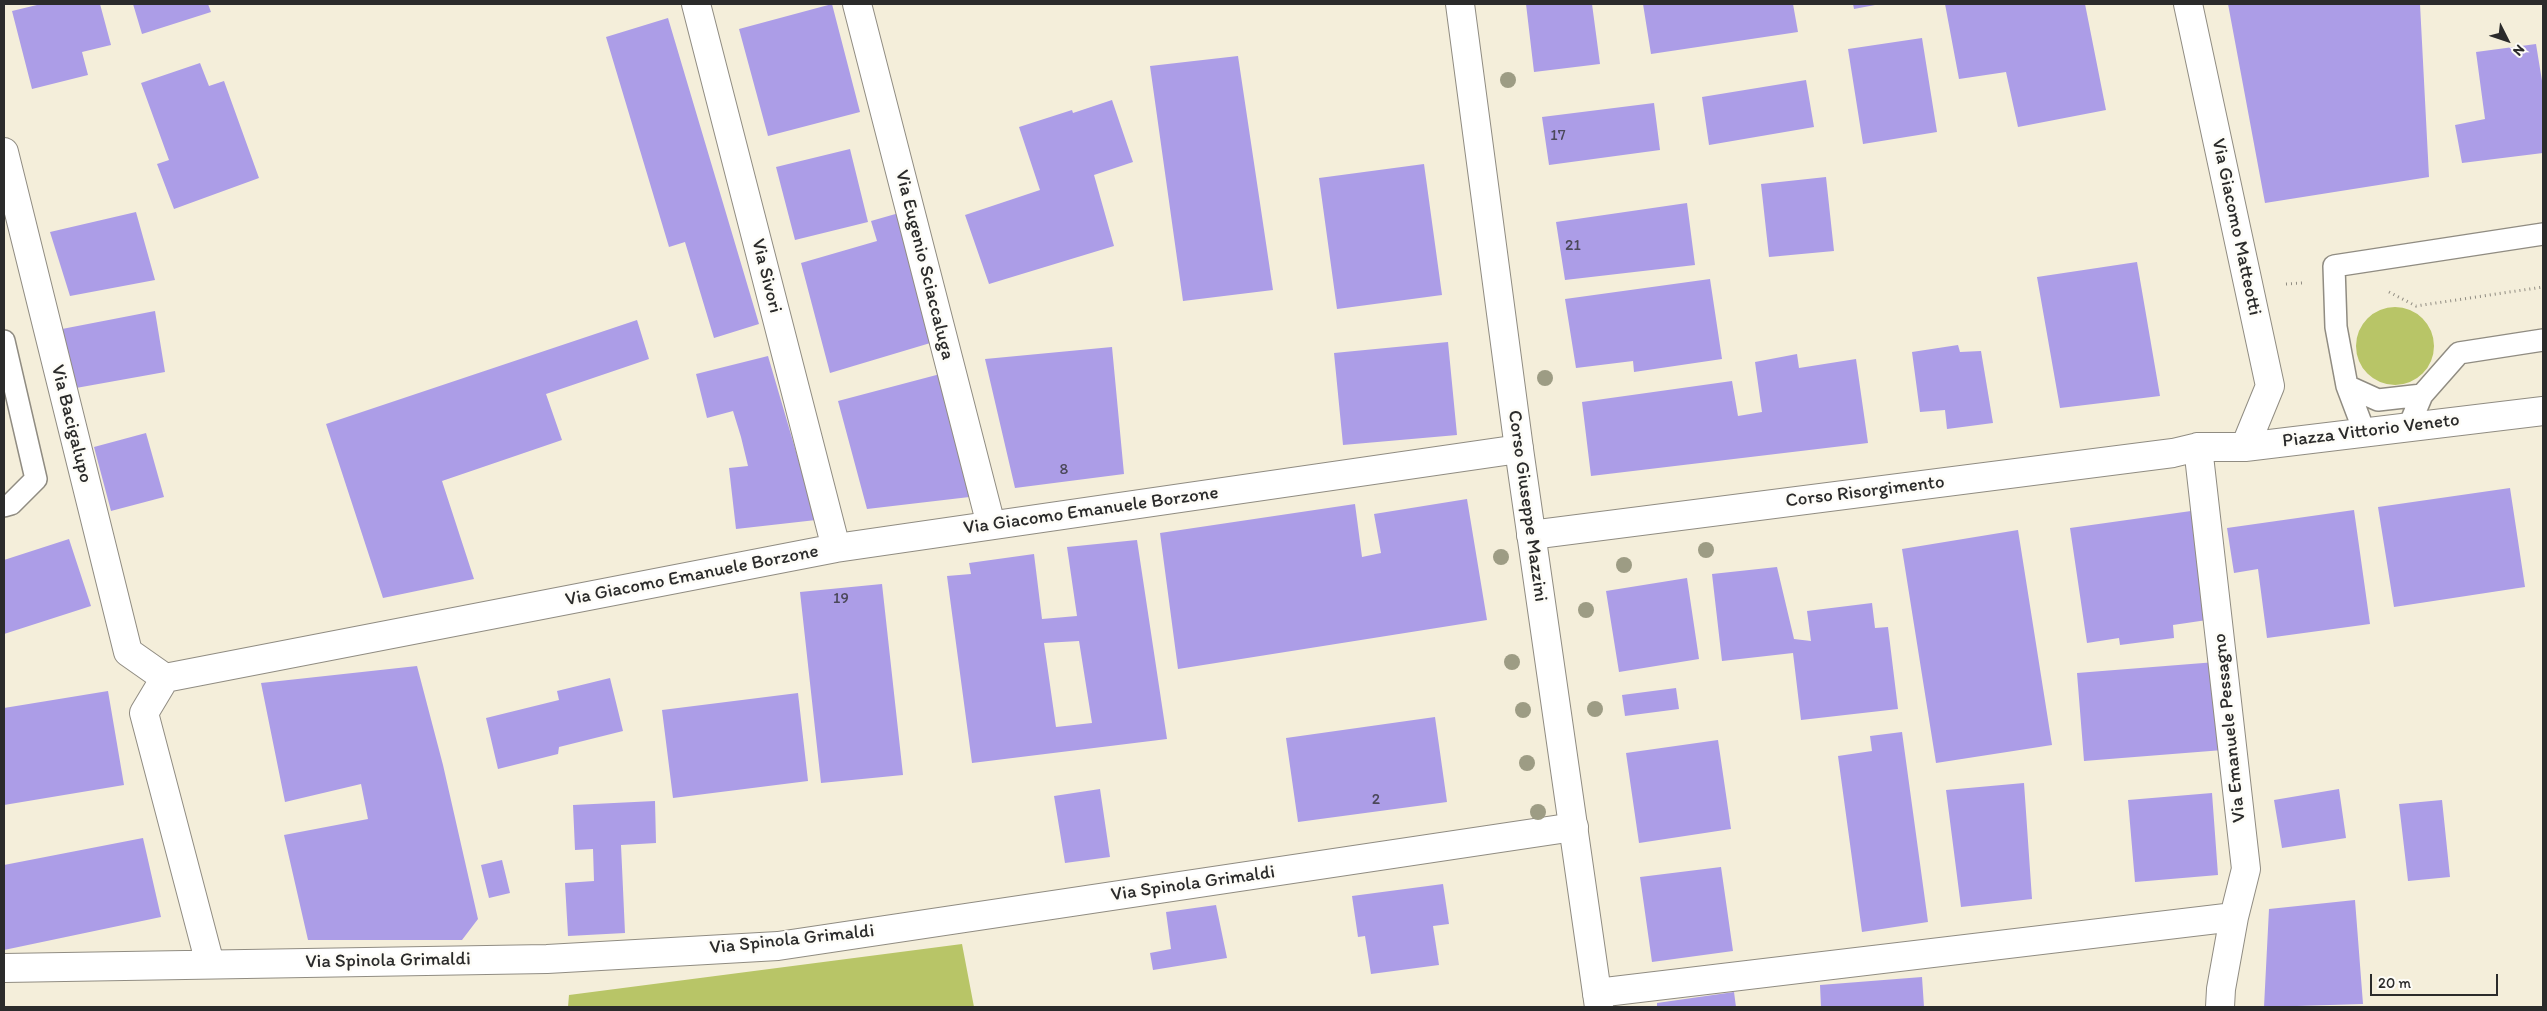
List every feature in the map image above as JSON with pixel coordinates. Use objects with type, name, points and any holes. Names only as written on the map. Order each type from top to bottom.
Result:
[{"type":"street","name":"Via Sivori","points":[[696,4],[836,548]]},
{"type":"street","name":"Via Eugenio Sciaccaluga","points":[[857,4],[991,526]]},
{"type":"street","name":"Corso Giuseppe Mazzini","points":[[1460,4],[1519,449],[1598,1000]]},
{"type":"street","name":"Via Giacomo Matteotti","points":[[2188,4],[2270,386],[2245,447]]},
{"type":"street","name":"Via Bacigalupo","points":[[4,152],[128,652],[165,678]]},
{"type":"street","name":"Piazza Vittorio Veneto","points":[[2198,448],[2245,447],[2364,431],[2543,411]]},
{"type":"street","name":"Corso Risorgimento","points":[[1531,535],[2173,453],[2198,448]]},
{"type":"street","name":"Via Emanuele Pessagno","points":[[2198,448],[2246,869],[2234,917],[2220,989],[2220,1007]]},
{"type":"street","name":"Via Giacomo Emanuele Borzone","points":[[165,678],[836,548],[1519,449]]},
{"type":"street","points":[[165,678],[144,713],[210,964]]},
{"type":"street","name":"Via Spinola Grimaldi","points":[[4,968],[546,959],[778,946],[1574,827]]},
{"type":"street","points":[[1598,1000],[2234,917]]},
{"type":"lane","points":[[2364,431],[2347,386],[2336,327],[2334,266],[2543,234]]},
{"type":"lane","points":[[2409,426],[2422,395],[2459,353],[2543,340]]},
{"type":"lane","points":[[4,341],[36,479],[11,504],[4,506]]},
{"type":"lane","points":[[2347,386],[2378,400],[2422,395]]},
{"type":"green space","points":[[2395,307],[2410,310],[2422,319],[2431,331],[2434,346],[2431,361],[2422,373],[2410,382],[2395,385],[2380,382],[2368,373],[2359,361],[2356,346],[2359,331],[2368,319],[2380,310]]},
{"type":"green space","points":[[962,944],[974,1007],[568,1007],[569,995]]},
{"type":"building","points":[[41,4],[100,4],[111,45],[82,52],[88,75],[32,89],[12,11]]},
{"type":"building","points":[[133,4],[208,4],[211,12],[142,34]]},
{"type":"building","points":[[832,4],[860,112],[768,136],[739,29]]},
{"type":"building","points":[[1526,4],[1592,4],[1600,64],[1534,72]]},
{"type":"building","points":[[1643,4],[1793,4],[1798,32],[1651,54]]},
{"type":"building","points":[[1853,4],[1875,4],[1875,5],[1854,9]]},
{"type":"building","points":[[1945,4],[2085,4],[2106,110],[2018,127],[2006,72],[1959,79]]},
{"type":"building","points":[[2228,4],[2420,4],[2429,177],[2265,203]]},
{"type":"building","points":[[668,18],[759,324],[714,338],[685,242],[669,247],[606,37]]},
{"type":"building","points":[[1922,38],[1937,132],[1863,144],[1848,49]]},
{"type":"building","points":[[2536,44],[2543,87],[2543,153],[2462,163],[2455,125],[2485,119],[2476,52]]},
{"type":"building","points":[[1238,56],[1273,290],[1183,301],[1150,66]]},
{"type":"building","points":[[200,63],[209,86],[224,81],[259,178],[174,209],[157,164],[169,160],[141,83]]},
{"type":"building","points":[[1806,80],[1814,127],[1709,145],[1702,97]]},
{"type":"building","points":[[1112,100],[1133,162],[1094,175],[1114,246],[989,284],[965,215],[1040,190],[1019,127],[1072,110],[1073,113]]},
{"type":"building","points":[[1654,103],[1660,150],[1549,165],[1542,117]]},
{"type":"building","points":[[850,149],[868,222],[795,240],[776,167]]},
{"type":"building","points":[[1424,164],[1442,295],[1337,309],[1319,178]]},
{"type":"building","points":[[1826,177],[1834,251],[1769,257],[1761,184]]},
{"type":"building","points":[[1687,203],[1695,265],[1565,280],[1556,222]]},
{"type":"building","points":[[136,212],[155,280],[70,296],[50,232]]},
{"type":"building","points":[[899,213],[937,341],[830,373],[801,263],[877,241],[871,221]]},
{"type":"building","points":[[2137,262],[2160,396],[2060,408],[2037,277]]},
{"type":"building","points":[[1710,279],[1722,359],[1634,372],[1633,361],[1576,368],[1565,299]]},
{"type":"building","points":[[155,311],[165,372],[76,388],[62,329]]},
{"type":"building","points":[[637,320],[649,359],[546,394],[562,440],[442,481],[474,579],[383,598],[326,424]]},
{"type":"building","points":[[1448,342],[1457,435],[1343,445],[1334,353]]},
{"type":"building","points":[[1958,345],[1960,352],[1981,351],[1993,423],[1947,429],[1945,410],[1920,412],[1912,352]]},
{"type":"building","points":[[1112,347],[1124,474],[1015,488],[985,359]]},
{"type":"building","points":[[1797,354],[1799,368],[1856,359],[1868,443],[1591,476],[1582,402],[1732,381],[1738,416],[1762,412],[1755,362]]},
{"type":"building","points":[[768,356],[816,520],[736,529],[729,468],[748,466],[741,437],[733,411],[707,418],[696,374]]},
{"type":"building","points":[[944,373],[978,496],[867,509],[838,401]]},
{"type":"building","points":[[146,433],[164,497],[111,511],[94,447]]},
{"type":"building","points":[[2510,488],[2525,587],[2394,607],[2378,507]]},
{"type":"building","points":[[1467,499],[1487,620],[1178,669],[1160,533],[1355,504],[1362,557],[1381,553],[1374,514]]},
{"type":"building","points":[[2354,510],[2370,624],[2267,638],[2258,569],[2234,573],[2227,528]]},
{"type":"building","points":[[2191,511],[2207,620],[2173,625],[2174,638],[2120,645],[2119,638],[2087,643],[2070,528]]},
{"type":"building","points":[[2018,530],[2052,745],[1936,763],[1902,549]]},
{"type":"building","points":[[69,539],[91,606],[4,634],[4,560]]},
{"type":"building","points":[[1137,540],[1167,739],[972,763],[947,576],[971,574],[969,563],[1034,554],[1042,619],[1077,616],[1067,547]],"holes":[[[1079,641],[1092,723],[1056,727],[1044,643]]]},
{"type":"building","points":[[1777,567],[1794,639],[1811,641],[1807,611],[1872,603],[1875,628],[1888,627],[1898,709],[1801,720],[1793,653],[1722,661],[1712,574]]},
{"type":"building","points":[[1687,578],[1699,659],[1619,672],[1606,591]]},
{"type":"building","points":[[882,584],[903,775],[821,783],[800,592]]},
{"type":"building","points":[[2216,662],[2223,750],[2084,761],[2077,673]]},
{"type":"building","points":[[417,666],[443,765],[478,919],[462,940],[308,940],[284,835],[368,819],[361,784],[285,802],[261,683]]},
{"type":"building","points":[[610,678],[623,731],[559,747],[558,754],[498,769],[486,718],[559,700],[557,691]]},
{"type":"building","points":[[1676,688],[1679,709],[1625,716],[1622,695]]},
{"type":"building","points":[[108,691],[124,785],[4,805],[4,708]]},
{"type":"building","points":[[798,693],[808,781],[673,798],[662,710]]},
{"type":"building","points":[[1435,717],[1447,802],[1298,822],[1286,738]]},
{"type":"building","points":[[1902,732],[1928,922],[1862,932],[1838,756],[1872,751],[1870,736]]},
{"type":"building","points":[[1718,740],[1731,829],[1639,843],[1626,753]]},
{"type":"building","points":[[2024,783],[2032,899],[1961,907],[1946,790]]},
{"type":"building","points":[[1100,789],[1110,857],[1065,863],[1054,796]]},
{"type":"building","points":[[2339,789],[2346,838],[2282,848],[2274,800]]},
{"type":"building","points":[[2212,793],[2218,875],[2135,882],[2128,800]]},
{"type":"building","points":[[2442,800],[2450,877],[2408,881],[2399,804]]},
{"type":"building","points":[[655,801],[656,843],[621,845],[625,933],[568,936],[565,883],[594,881],[593,849],[575,850],[573,805]]},
{"type":"building","points":[[143,838],[161,917],[4,950],[4,865]]},
{"type":"building","points":[[502,860],[510,893],[489,898],[481,865]]},
{"type":"building","points":[[1721,867],[1733,951],[1652,962],[1640,877]]},
{"type":"building","points":[[1443,884],[1449,924],[1433,926],[1439,965],[1371,974],[1365,936],[1358,937],[1352,896]]},
{"type":"building","points":[[2355,900],[2363,1004],[2264,1007],[2269,909]]},
{"type":"building","points":[[1216,905],[1227,958],[1153,970],[1150,953],[1171,949],[1166,912]]},
{"type":"building","points":[[1922,977],[1924,1007],[1821,1007],[1820,985]]},
{"type":"building","points":[[1734,992],[1736,1007],[1657,1007],[1657,1003]]}]
